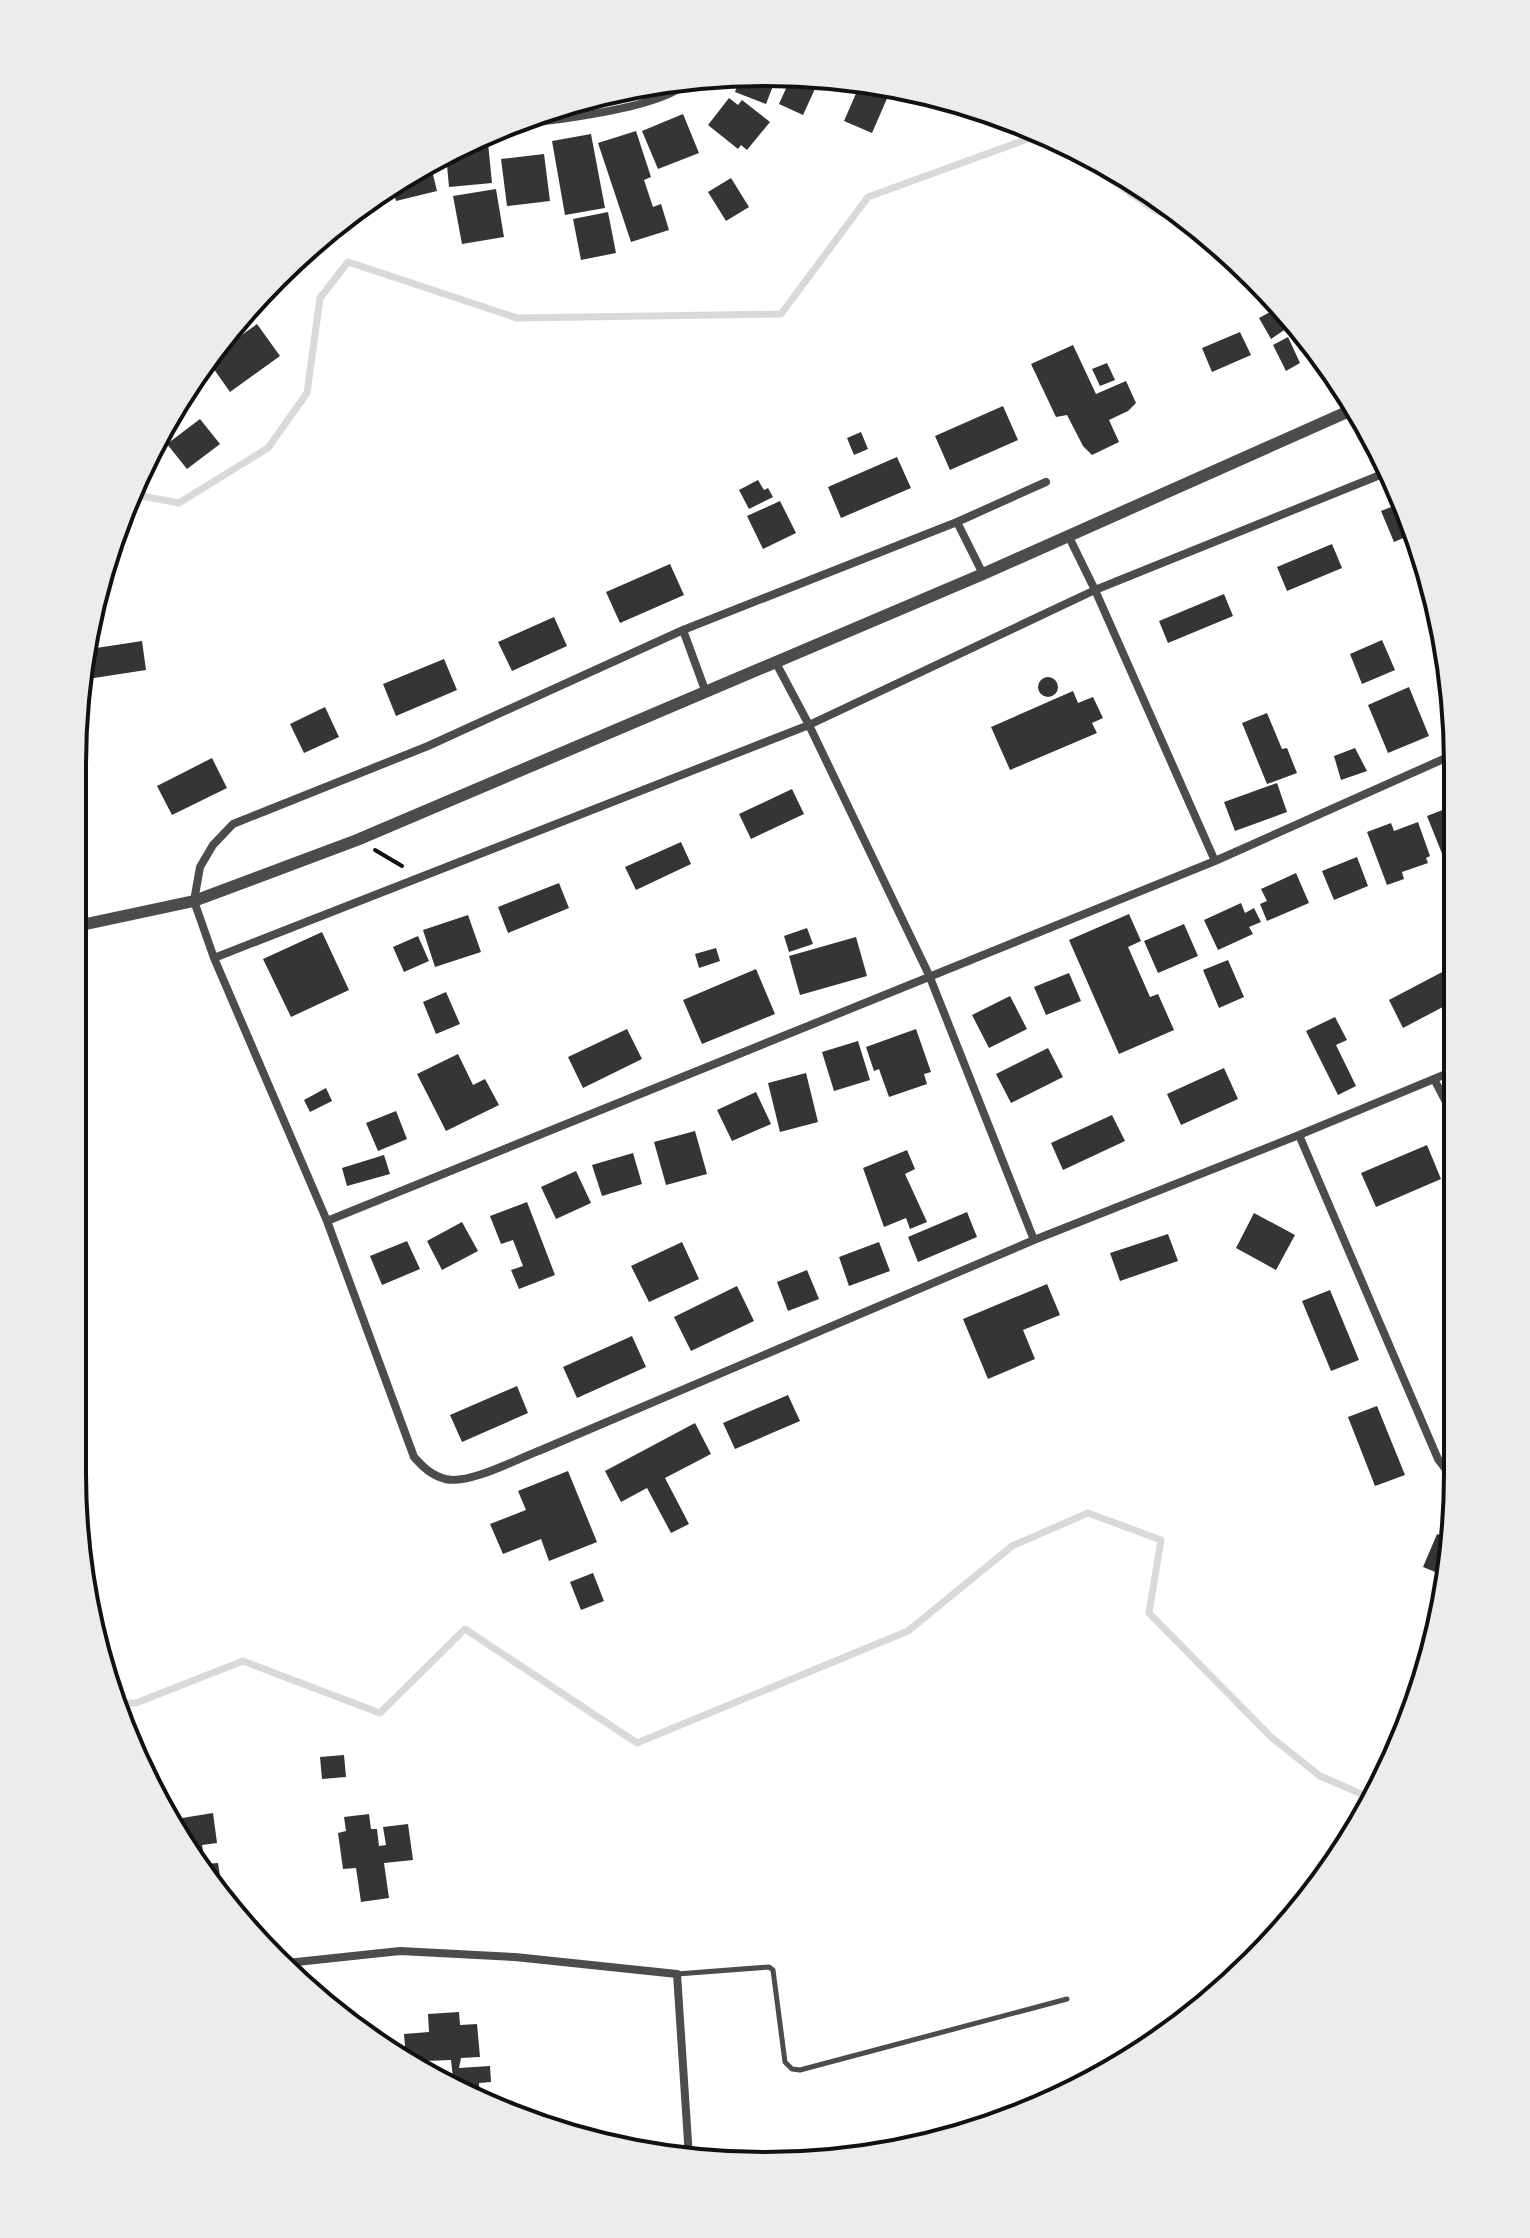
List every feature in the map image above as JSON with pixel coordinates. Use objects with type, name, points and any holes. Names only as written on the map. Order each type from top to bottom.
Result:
[{"type":"street","points":[[557,119],[656,101],[671,93]]},
{"type":"street","points":[[86,924],[194,901],[357,840],[983,574],[1345,413]]},
{"type":"street","points":[[214,958],[809,725],[1095,590],[1379,476]]},
{"type":"street","points":[[1046,482],[957,522],[683,630],[428,746],[233,824],[213,845],[200,867],[194,901],[214,958],[327,1221],[414,1457],[427,1471],[446,1479],[465,1479],[541,1450],[1034,1240],[1444,1075]]},
{"type":"street","points":[[957,522],[983,574]]},
{"type":"street","points":[[1068,535],[1215,861]]},
{"type":"street","points":[[683,630],[705,690]]},
{"type":"street","points":[[775,661],[929,975],[1034,1240]]},
{"type":"street","points":[[327,1221],[1215,861],[1444,759]]},
{"type":"street","points":[[1434,1079],[1444,1098]]},
{"type":"street","points":[[1299,1135],[1444,1467]]},
{"type":"street","points":[[295,1962],[400,1951],[515,1957],[677,1974],[688,2147]]},
{"type":"lane","points":[[677,1974],[769,1967],[773,1970],[785,2062],[792,2069],[800,2070],[1067,1999]]},
{"type":"path","points":[[357,840],[421,878]]},
{"type":"building","points":[[773,86],[766,104],[735,92],[737,87]]},
{"type":"building","points":[[787,86],[815,88],[803,115],[779,104]]},
{"type":"building","points":[[856,92],[887,97],[872,133],[844,121]]},
{"type":"building","points":[[729,98],[738,105],[742,100],[770,122],[747,150],[741,145],[738,149],[708,125]]},
{"type":"building","points":[[683,114],[699,153],[658,169],[642,131]]},
{"type":"building","points":[[636,131],[651,177],[644,180],[653,207],[661,204],[669,230],[631,242],[598,143]]},
{"type":"building","points":[[591,134],[605,208],[565,215],[552,141]]},
{"type":"building","points":[[488,146],[492,183],[449,187],[447,166]]},
{"type":"building","points":[[544,154],[550,201],[507,206],[501,159]]},
{"type":"building","points":[[433,173],[437,191],[396,201],[395,196]]},
{"type":"building","points":[[731,178],[749,207],[726,221],[708,192]]},
{"type":"building","points":[[496,189],[504,237],[462,244],[453,196]]},
{"type":"building","points":[[608,212],[616,253],[581,260],[573,219]]},
{"type":"building","points":[[1270,312],[1285,329],[1271,339],[1259,318]]},
{"type":"building","points":[[257,324],[280,356],[230,392],[214,369],[238,338]]},
{"type":"building","points":[[1240,332],[1251,355],[1212,372],[1202,348]]},
{"type":"building","points":[[1288,337],[1300,363],[1286,371],[1273,345]]},
{"type":"building","points":[[1073,345],[1096,394],[1126,381],[1136,403],[1128,411],[1109,420],[1119,442],[1092,455],[1083,446],[1067,415],[1056,417],[1031,364]]},
{"type":"building","points":[[1107,363],[1115,380],[1100,386],[1092,369]]},
{"type":"building","points":[[1003,406],[1018,440],[950,470],[935,436]]},
{"type":"building","points":[[200,419],[220,444],[187,469],[167,444]]},
{"type":"building","points":[[861,432],[868,449],[854,455],[847,438]]},
{"type":"building","points":[[897,457],[911,488],[841,518],[828,487]]},
{"type":"building","points":[[758,480],[773,497],[749,509],[739,490]]},
{"type":"building","points":[[780,501],[796,533],[763,549],[747,516]]},
{"type":"building","points":[[1393,506],[1404,538],[1394,542],[1381,511]]},
{"type":"building","points":[[1332,544],[1342,568],[1287,591],[1277,567]]},
{"type":"building","points":[[670,564],[684,595],[620,623],[606,592]]},
{"type":"building","points":[[1224,594],[1233,616],[1168,643],[1159,621]]},
{"type":"building","points":[[554,617],[567,646],[512,671],[498,642]]},
{"type":"building","points":[[1382,640],[1395,670],[1362,684],[1350,654]]},
{"type":"building","points":[[142,641],[146,670],[92,678],[97,648]]},
{"type":"building","points":[[444,659],[457,690],[396,716],[383,684]]},
{"type":"building","points":[[1048,677],[1055,680],[1058,687],[1055,694],[1048,697],[1041,694],[1038,687],[1041,680]]},
{"type":"building","points":[[1409,687],[1429,736],[1388,753],[1368,705]]},
{"type":"building","points":[[1073,691],[1078,703],[1093,697],[1103,718],[1092,723],[1097,733],[1010,770],[991,727]]},
{"type":"building","points":[[325,707],[339,737],[304,753],[290,724]]},
{"type":"building","points":[[1267,713],[1282,749],[1287,748],[1297,773],[1267,784],[1242,723]]},
{"type":"building","points":[[1355,748],[1367,771],[1341,780],[1334,756]]},
{"type":"building","points":[[212,758],[227,788],[172,815],[157,786]]},
{"type":"building","points":[[1277,783],[1287,812],[1235,831],[1224,802]]},
{"type":"building","points":[[792,789],[804,814],[751,839],[739,814]]},
{"type":"building","points":[[1444,809],[1444,858],[1427,816]]},
{"type":"building","points":[[1418,822],[1430,856],[1426,858],[1428,863],[1402,872],[1404,879],[1387,885],[1367,832],[1391,823],[1394,831]]},
{"type":"building","points":[[681,842],[691,864],[636,890],[625,867]]},
{"type":"building","points":[[1357,857],[1368,886],[1334,900],[1322,871]]},
{"type":"building","points":[[1296,873],[1309,903],[1267,921],[1260,904],[1267,901],[1261,889]]},
{"type":"building","points":[[559,883],[569,908],[508,933],[498,907]]},
{"type":"building","points":[[1241,903],[1245,913],[1254,908],[1261,922],[1249,927],[1253,934],[1218,950],[1204,920]]},
{"type":"building","points":[[1129,914],[1141,941],[1128,947],[1150,997],[1158,994],[1174,1030],[1119,1054],[1069,940]]},
{"type":"building","points":[[468,915],[481,952],[435,967],[423,930]]},
{"type":"building","points":[[1184,924],[1198,956],[1158,973],[1144,941]]},
{"type":"building","points":[[807,928],[813,944],[789,952],[784,936]]},
{"type":"building","points":[[322,932],[349,990],[291,1017],[263,959]]},
{"type":"building","points":[[418,936],[429,961],[404,972],[393,947]]},
{"type":"building","points":[[856,937],[867,976],[800,995],[789,956]]},
{"type":"building","points":[[716,948],[720,961],[699,968],[695,954]]},
{"type":"building","points":[[1228,960],[1244,997],[1219,1008],[1203,970]]},
{"type":"building","points":[[756,969],[775,1014],[702,1044],[683,1000]]},
{"type":"building","points":[[1444,971],[1444,1006],[1403,1028],[1389,1000]]},
{"type":"building","points":[[1069,973],[1081,1001],[1046,1015],[1034,987]]},
{"type":"building","points":[[446,992],[460,1024],[436,1034],[423,1002]]},
{"type":"building","points":[[1010,996],[1027,1029],[989,1048],[972,1015]]},
{"type":"building","points":[[1335,1017],[1347,1040],[1336,1045],[1356,1086],[1338,1095],[1306,1031]]},
{"type":"building","points":[[627,1029],[642,1059],[583,1088],[568,1057]]},
{"type":"building","points":[[916,1029],[931,1072],[924,1074],[927,1084],[889,1097],[879,1069],[874,1071],[866,1047]]},
{"type":"building","points":[[858,1041],[870,1080],[834,1091],[822,1052]]},
{"type":"building","points":[[1048,1048],[1063,1077],[1011,1103],[996,1074]]},
{"type":"building","points":[[458,1054],[473,1085],[485,1079],[499,1105],[446,1131],[417,1074]]},
{"type":"building","points":[[1224,1068],[1238,1099],[1181,1125],[1167,1094]]},
{"type":"building","points":[[806,1073],[818,1122],[780,1132],[768,1083]]},
{"type":"building","points":[[326,1088],[332,1101],[310,1112],[304,1100]]},
{"type":"building","points":[[756,1092],[771,1124],[732,1141],[717,1110]]},
{"type":"building","points":[[396,1111],[407,1139],[378,1151],[366,1123]]},
{"type":"building","points":[[1112,1115],[1125,1141],[1063,1170],[1051,1143]]},
{"type":"building","points":[[695,1131],[707,1174],[666,1185],[654,1142]]},
{"type":"building","points":[[1427,1145],[1441,1179],[1376,1207],[1361,1173]]},
{"type":"building","points":[[907,1150],[915,1169],[905,1174],[927,1222],[910,1229],[906,1218],[884,1227],[863,1168]]},
{"type":"building","points":[[633,1153],[642,1184],[602,1196],[592,1165]]},
{"type":"building","points":[[384,1155],[390,1174],[347,1186],[342,1168]]},
{"type":"building","points":[[576,1171],[591,1203],[556,1219],[541,1187]]},
{"type":"building","points":[[527,1202],[555,1275],[519,1289],[511,1270],[523,1266],[513,1240],[501,1244],[490,1216]]},
{"type":"building","points":[[967,1212],[977,1237],[918,1262],[908,1237]]},
{"type":"building","points":[[1254,1213],[1295,1235],[1276,1270],[1236,1248]]},
{"type":"building","points":[[462,1222],[478,1251],[442,1270],[427,1241]]},
{"type":"building","points":[[1168,1234],[1178,1261],[1120,1281],[1110,1253]]},
{"type":"building","points":[[407,1241],[420,1269],[382,1285],[370,1256]]},
{"type":"building","points":[[682,1242],[699,1279],[649,1302],[631,1266]]},
{"type":"building","points":[[879,1242],[890,1271],[849,1286],[839,1257]]},
{"type":"building","points":[[807,1270],[819,1299],[788,1311],[777,1282]]},
{"type":"building","points":[[1047,1284],[1060,1315],[1023,1330],[1035,1359],[988,1379],[963,1319]]},
{"type":"building","points":[[737,1286],[754,1321],[691,1351],[674,1317]]},
{"type":"building","points":[[1330,1290],[1359,1360],[1331,1371],[1302,1301]]},
{"type":"building","points":[[632,1336],[646,1367],[577,1398],[563,1367]]},
{"type":"building","points":[[517,1386],[528,1413],[462,1442],[450,1415]]},
{"type":"building","points":[[788,1395],[800,1421],[735,1449],[723,1423]]},
{"type":"building","points":[[1377,1406],[1405,1475],[1375,1486],[1348,1417]]},
{"type":"building","points":[[695,1423],[711,1454],[665,1478],[689,1524],[671,1533],[647,1488],[621,1502],[605,1471]]},
{"type":"building","points":[[568,1471],[597,1542],[549,1561],[541,1539],[503,1554],[490,1524],[526,1510],[518,1491]]},
{"type":"building","points":[[1437,1534],[1441,1536],[1436,1572],[1423,1567]]},
{"type":"building","points":[[593,1573],[604,1601],[581,1610],[570,1582]]},
{"type":"building","points":[[344,1755],[346,1777],[322,1779],[320,1757]]},
{"type":"building","points":[[213,1813],[217,1843],[202,1845],[204,1855],[181,1818]]},
{"type":"building","points":[[369,1814],[371,1829],[377,1829],[379,1846],[386,1845],[383,1827],[408,1824],[413,1860],[384,1863],[389,1898],[361,1902],[356,1868],[343,1869],[338,1833],[346,1831],[344,1817]]},
{"type":"building","points":[[218,1863],[220,1878],[210,1864]]},
{"type":"building","points":[[459,2012],[460,2025],[477,2024],[480,2057],[461,2058],[459,2068],[490,2066],[491,2082],[479,2083],[479,2088],[453,2076],[451,2060],[425,2061],[405,2049],[404,2034],[429,2032],[428,2014]]},
{"type":"waterway","points":[[142,496],[179,503],[268,448],[307,393],[320,298],[348,262],[517,318],[781,314],[868,197],[1027,139]]},
{"type":"waterway","points":[[1131,193],[1157,211]]},
{"type":"waterway","points":[[127,1703],[136,1703],[243,1661],[380,1713],[465,1629],[637,1743],[908,1631],[1012,1546],[1088,1513],[1161,1540],[1149,1613],[1271,1737],[1320,1776],[1363,1795]]}]
